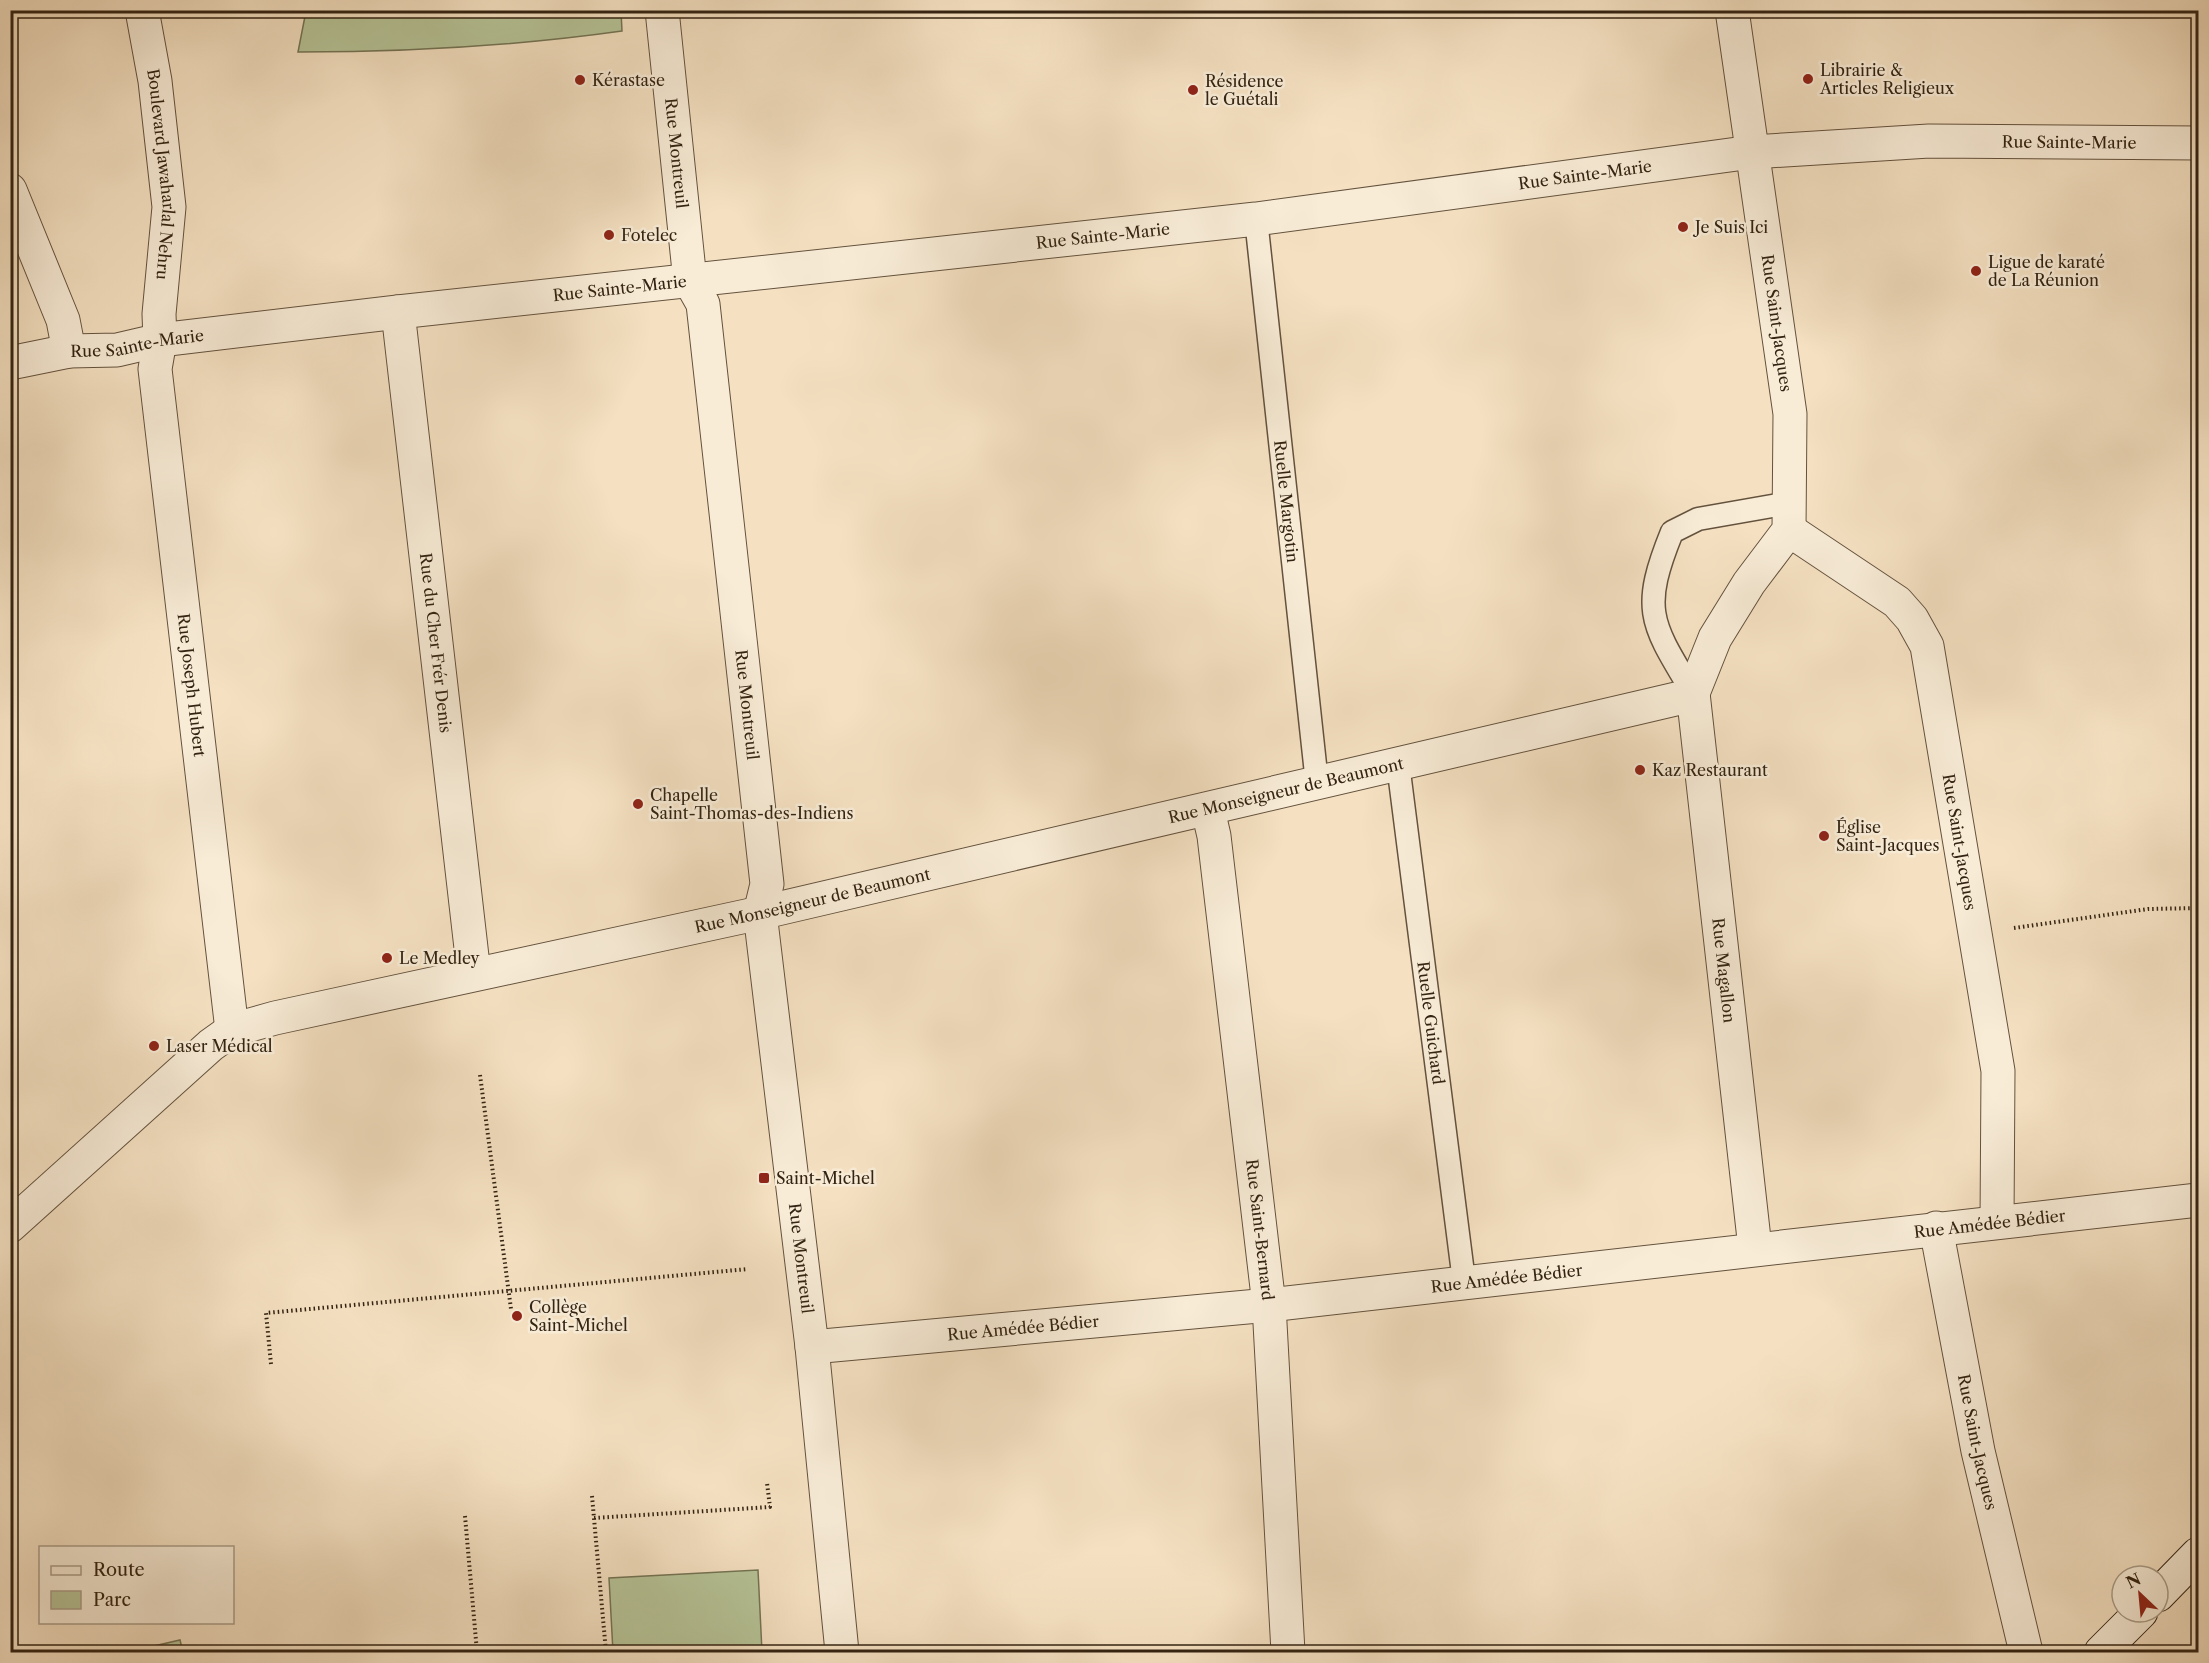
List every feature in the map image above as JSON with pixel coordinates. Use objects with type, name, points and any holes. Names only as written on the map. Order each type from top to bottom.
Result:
[{"type":"street","name":"Boulevard Jawaharlal Nehru","points":[[142,10],[155,81],[169,207],[159,314],[160,340]]},
{"type":"street","name":"Rue Montreuil","points":[[662,10],[690,281],[703,304],[705,315],[767,884],[760,912],[812,1347],[842,1653]]},
{"type":"street","name":"Rue Saint-Jacques","points":[[1732,10],[1790,414],[1789,517],[1897,602],[1912,619],[1927,646],[1998,1071],[1997,1222]]},
{"type":"street","name":"Rue Sainte-Marie","points":[[10,363],[69,351],[117,350],[160,340],[398,312],[1256,219],[1752,152],[1929,141],[2199,143]]},
{"type":"street","points":[[10,190],[63,320],[69,351]]},
{"type":"street","name":"Rue du Cher Frér Denis","points":[[398,312],[474,974]]},
{"type":"street","name":"Rue Joseph Hubert","points":[[160,340],[155,369],[232,1030]]},
{"type":"street","points":[[1687,696],[1715,638],[1789,517]]},
{"type":"street","name":"Rue Monseigneur de Beaumont","points":[[10,1226],[210,1046],[232,1030],[274,1018],[760,912],[1208,810],[1687,696]]},
{"type":"street","name":"Rue Magallon","points":[[1687,696],[1755,1248]]},
{"type":"street","name":"Rue Saint-Bernard","points":[[1208,810],[1214,836],[1269,1305],[1288,1653]]},
{"type":"street","name":"Rue Amédée Bédier","points":[[812,1347],[1269,1305],[1755,1248],[2199,1200]]},
{"type":"street","name":"Rue Saint-Jacques","points":[[1936,1228],[1978,1451],[2026,1653]]},
{"type":"street","points":[[2170,1583],[2199,1554]]},
{"type":"street","points":[[2101,1653],[2129,1624]]},
{"type":"lane","name":"Ruelle Margotin","points":[[1256,219],[1317,783]]},
{"type":"lane","points":[[1687,696],[1652,616],[1655,573],[1672,532],[1698,519],[1789,517]]},
{"type":"lane","name":"Ruelle Guichard","points":[[1398,765],[1464,1281]]},
{"type":"path","points":[[1974,934],[2148,909],[2199,908]]},
{"type":"path","points":[[480,1075],[511,1309]]},
{"type":"path","points":[[271,1365],[266,1312],[748,1269]]},
{"type":"path","points":[[594,1518],[770,1507],[768,1483]]},
{"type":"path","points":[[592,1496],[606,1653]]},
{"type":"path","points":[[465,1516],[477,1653]]},
{"type":"green space","points":[[306,11],[621,11],[622,31],[542,41],[461,47],[298,52]]},
{"type":"green space","points":[[758,1570],[762,1652],[613,1652],[609,1578]]},
{"type":"green space","points":[[180,1640],[183,1652],[128,1652]]},
{"type":"place","name":"Librairie & Articles Religieux","points":[[1808,79]]},
{"type":"place","name":"Kérastase","points":[[580,80]]},
{"type":"place","name":"Résidence le Guétali","points":[[1193,90]]},
{"type":"place","name":"Je Suis Ici","points":[[1683,227]]},
{"type":"place","name":"Fotelec","points":[[609,235]]},
{"type":"place","name":"Ligue de karaté de La Réunion","points":[[1976,271]]},
{"type":"place","name":"Kaz Restaurant","points":[[1640,770]]},
{"type":"place","name":"Chapelle Saint-Thomas-des-Indiens","points":[[638,804]]},
{"type":"place","name":"Église Saint-Jacques","points":[[1824,836]]},
{"type":"place","name":"Le Medley","points":[[387,958]]},
{"type":"place","name":"Laser Médical","points":[[154,1046]]},
{"type":"place","name":"Saint-Michel","points":[[764,1178]]},
{"type":"place","name":"Collège Saint-Michel","points":[[517,1316]]}]
